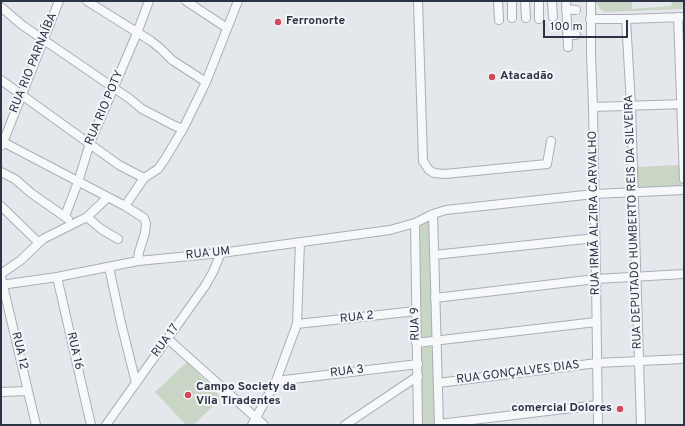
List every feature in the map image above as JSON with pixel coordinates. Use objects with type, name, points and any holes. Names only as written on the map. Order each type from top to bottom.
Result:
[{"type":"street","name":"RUA RIO PARNAÍBA","points":[[3,140],[59,1]]},
{"type":"street","points":[[87,1],[162,49],[172,60],[206,82]]},
{"type":"street","name":"RUA RIO POTY","points":[[65,216],[78,182],[90,143],[149,1]]},
{"type":"street","points":[[186,1],[227,28]]},
{"type":"street","points":[[125,206],[144,178],[158,169],[183,129],[206,82],[238,1]]},
{"type":"street","points":[[418,1],[423,161],[429,170],[434,173],[445,174],[547,164],[551,141]]},
{"type":"street","points":[[498,1],[499,20]]},
{"type":"street","points":[[512,1],[512,18]]},
{"type":"street","points":[[525,1],[526,18]]},
{"type":"street","points":[[539,1],[539,19]]},
{"type":"street","points":[[552,1],[553,17]]},
{"type":"street","name":"RUA IRMÃ ALZIRA CARVALHO","points":[[590,1],[598,425]]},
{"type":"street","points":[[568,47],[566,5],[576,10]]},
{"type":"street","points":[[1,7],[22,25],[149,113],[183,129]]},
{"type":"street","points":[[590,19],[626,20],[681,17],[684,179]]},
{"type":"street","name":"RUA DEPUTADO HUMBERTO REIS DA SILVEIRA","points":[[626,20],[641,425]]},
{"type":"street","points":[[567,35],[576,35]]},
{"type":"street","points":[[1,80],[90,143],[118,165],[144,178]]},
{"type":"street","points":[[593,107],[683,104]]},
{"type":"street","points":[[3,140],[142,216],[145,221],[145,233],[140,247],[138,261]]},
{"type":"street","points":[[1,172],[15,179],[31,193],[65,216],[73,224]]},
{"type":"street","name":"RUA UM","points":[[2,280],[57,277],[138,261],[221,253],[390,230],[414,223],[433,214],[453,209],[594,194],[684,190]]},
{"type":"street","points":[[2,280],[39,243],[48,236],[87,217],[107,198]]},
{"type":"street","points":[[1,206],[39,243]]},
{"type":"street","points":[[433,214],[439,424],[598,405]]},
{"type":"street","points":[[87,217],[101,229],[118,239]]},
{"type":"street","name":"RUA 9","points":[[414,223],[416,342],[418,364],[418,425]]},
{"type":"street","points":[[434,255],[595,238]]},
{"type":"street","points":[[254,422],[276,381],[297,324],[300,242]]},
{"type":"street","name":"RUA 17","points":[[106,425],[205,286],[221,253]]},
{"type":"street","points":[[110,267],[121,324],[136,383]]},
{"type":"street","points":[[435,298],[596,278],[684,274]]},
{"type":"street","name":"RUA 16","points":[[57,277],[91,425]]},
{"type":"street","name":"RUA 12","points":[[2,280],[36,425]]},
{"type":"street","name":"RUA 2","points":[[297,324],[416,311]]},
{"type":"street","points":[[416,342],[596,322]]},
{"type":"street","points":[[168,339],[254,422],[264,425]]},
{"type":"street","name":"RUA GONÇALVES DIAS","points":[[438,383],[597,363],[684,359]]},
{"type":"street","name":"RUA 3","points":[[276,381],[418,364]]},
{"type":"street","points":[[345,425],[418,376]]},
{"type":"street","points":[[1,392],[28,391]]},
{"type":"green space","points":[[632,1],[632,9],[671,6],[672,1],[684,1],[684,9],[605,12],[600,9],[596,2]]},
{"type":"green space","points":[[681,165],[682,187],[637,190],[636,167]]},
{"type":"green space","points":[[430,218],[434,338],[418,340],[416,227]]},
{"type":"green space","points":[[434,346],[435,425],[421,425],[420,348]]},
{"type":"green space","name":"Campo Society da Vila Tiradentes","points":[[187,362],[222,398],[193,425],[186,425],[155,392]]},
{"type":"place","name":"Ferronorte","points":[[278,22]]},
{"type":"place","name":"Atacadão","points":[[492,77]]},
{"type":"place","name":"Campo Society da Vila Tiradentes","points":[[188,395]]},
{"type":"place","name":"comercial Dolores","points":[[620,409]]}]
